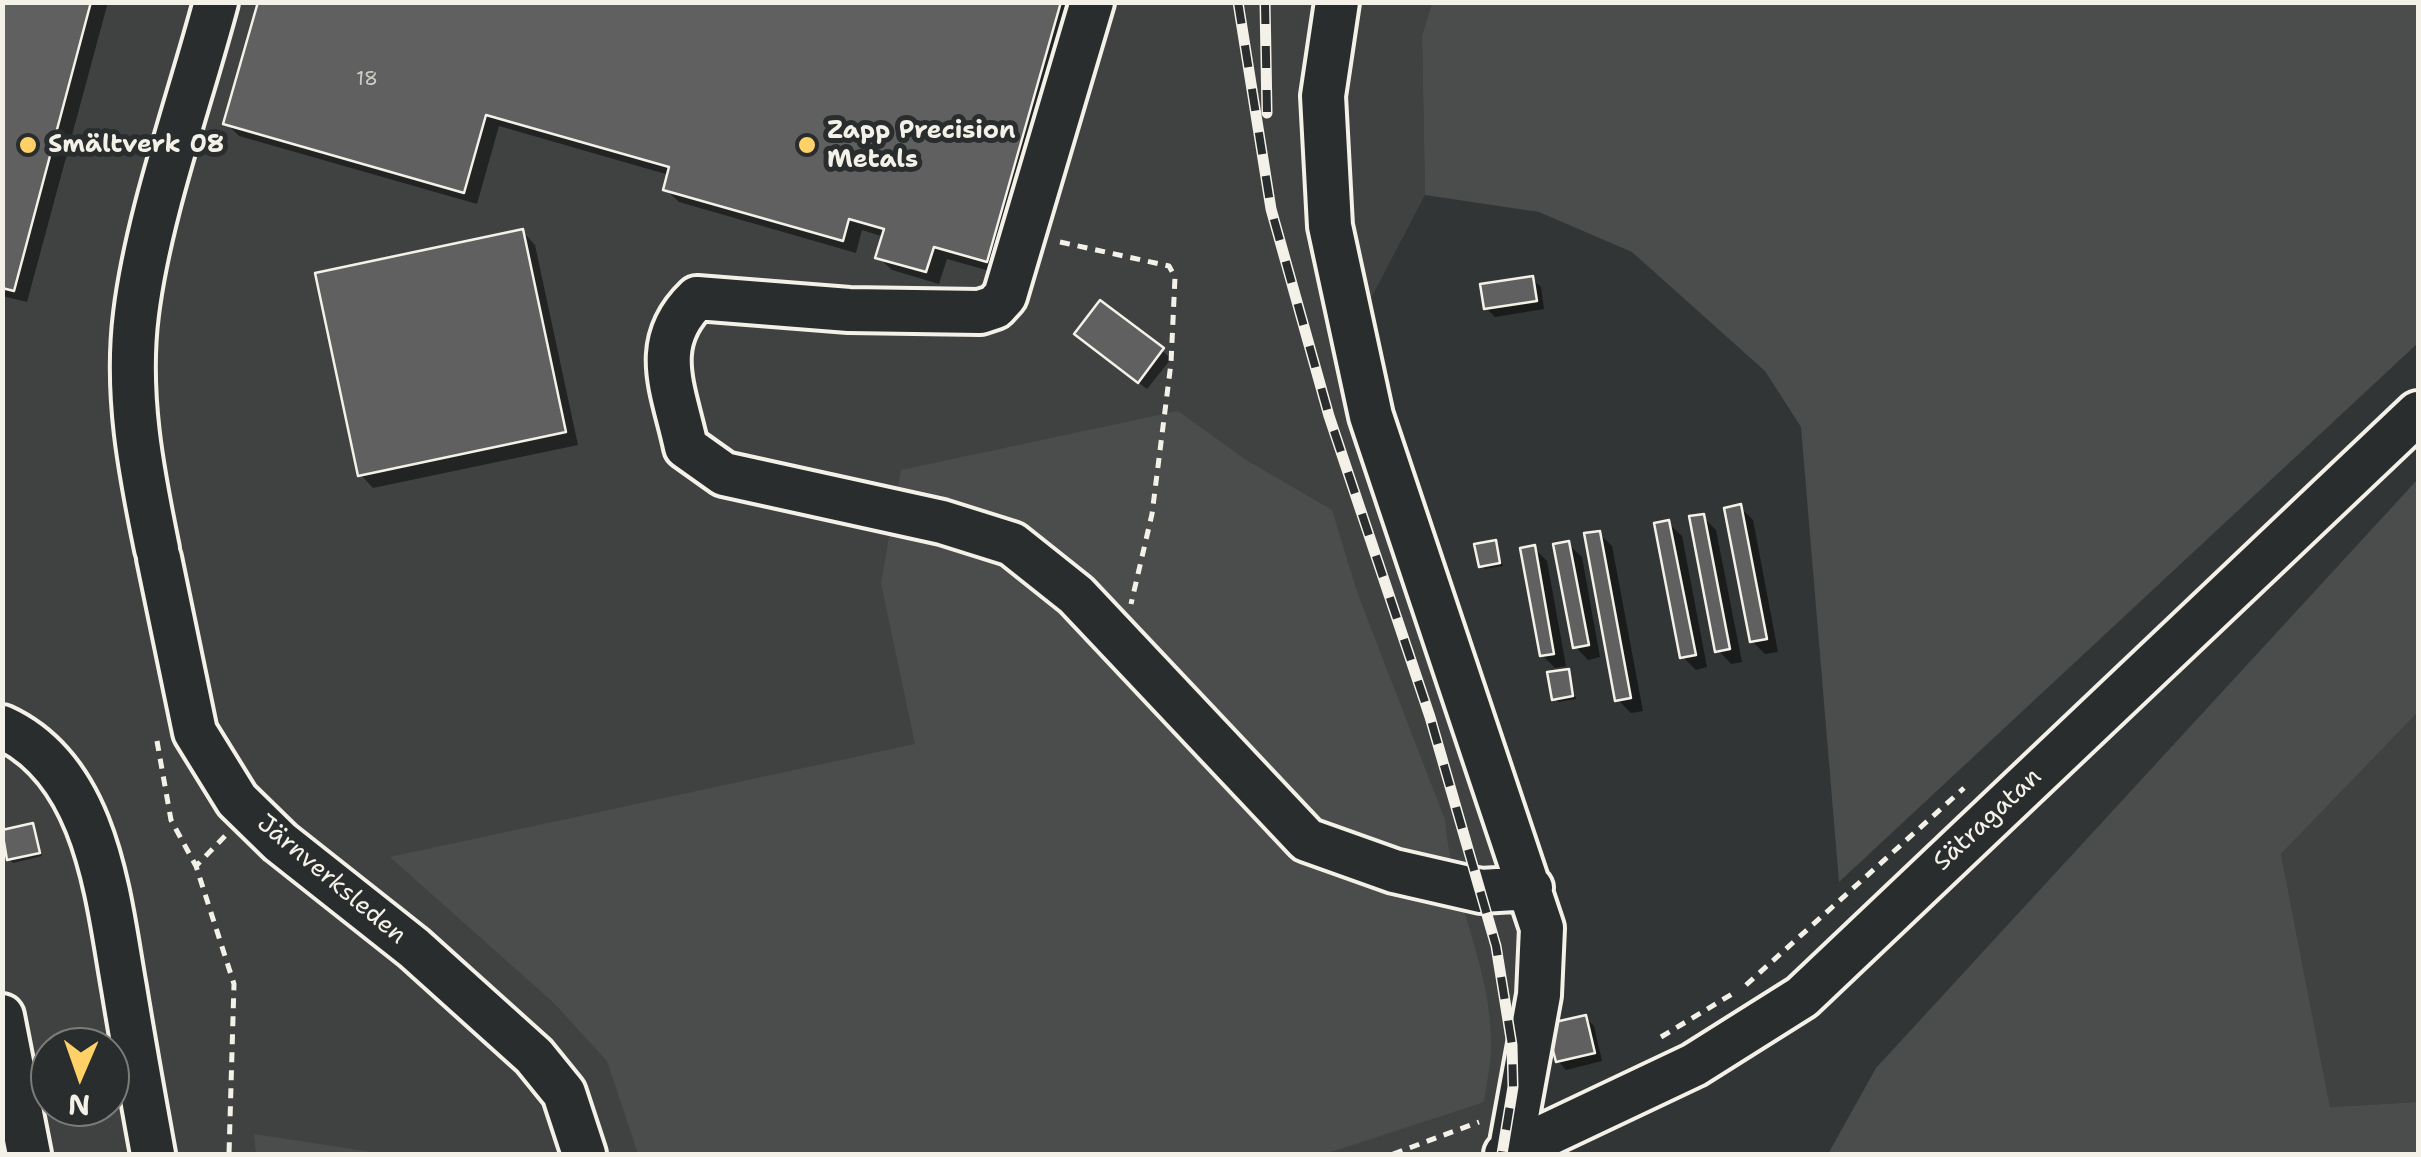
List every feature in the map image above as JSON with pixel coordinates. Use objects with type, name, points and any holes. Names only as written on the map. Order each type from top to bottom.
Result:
[{"type":"street","name":"Järnverksleden","points":[[216,2],[136,316],[133,402],[138,456],[196,732],[242,806],[338,891],[414,948],[534,1056],[564,1094],[584,1154]]},
{"type":"street","points":[[1092,2],[1005,296],[995,307],[980,312],[848,310],[697,298],[675,319],[668,351],[686,448],[724,474],[942,522],[1012,544],[1076,595],[1307,840],[1394,871],[1481,891],[1532,888]]},
{"type":"street","points":[[1337,2],[1324,96],[1330,226],[1371,416],[1532,888],[1542,928],[1539,995],[1509,1154]]},
{"type":"street","name":"Sätragatan","points":[[1509,1154],[1694,1065],[1802,997],[2418,414]]},
{"type":"street","points":[[2,727],[30,743],[62,780],[102,865],[153,1154]]},
{"type":"street","points":[[2,1016],[29,1154]]},
{"type":"path","points":[[1021,234],[1154,262],[1168,266],[1175,276],[1171,362],[1152,514],[1135,594],[1118,639]]},
{"type":"path","points":[[1655,1041],[1748,984],[1974,779]]},
{"type":"path","points":[[229,1154],[234,984],[196,866],[222,840],[242,806]]},
{"type":"path","points":[[1393,1154],[1516,1108]]},
{"type":"shaded area","points":[[2,3],[1432,3],[1422,36],[1425,195],[1338,361],[1520,919],[1528,995],[1519,1154],[3,1154]]},
{"type":"shaded area","points":[[1432,3],[2418,3],[2418,343],[1839,882],[1801,427],[1765,371],[1632,252],[1539,212],[1425,195],[1422,36]]},
{"type":"shaded area","points":[[1178,411],[1246,460],[1332,510],[1357,592],[1445,820],[1455,877],[1486,990],[1491,1055],[1484,1102],[1325,1154],[638,1154],[607,1061],[554,1003],[390,857],[915,744],[881,583],[901,470]]},
{"type":"shaded area","points":[[2418,479],[2418,712],[2281,854],[2330,1107],[2418,1102],[2418,1154],[1828,1154],[1876,1068]]},
{"type":"shaded area","points":[[2418,712],[2418,1102],[2330,1107],[2281,854]]},
{"type":"shaded area","points":[[254,1134],[385,1154],[256,1154]]},
{"type":"building","name":"Smältverk 08","points":[[2,2],[91,2],[14,291],[2,288]]},
{"type":"building","name":"Zapp Precision Metals","points":[[258,2],[1061,2],[987,262],[934,247],[926,272],[875,258],[884,229],[849,219],[843,241],[663,190],[669,167],[486,115],[464,193],[223,124]]},
{"type":"building","points":[[523,229],[566,432],[358,476],[315,273]]},
{"type":"building","points":[[1533,276],[1537,301],[1484,309],[1480,284]]},
{"type":"building","points":[[1100,300],[1164,348],[1138,383],[1074,334]]},
{"type":"building","points":[[1741,504],[1767,639],[1750,642],[1724,508]]},
{"type":"building","points":[[1704,514],[1730,649],[1715,652],[1689,516]]},
{"type":"building","points":[[1669,520],[1696,655],[1680,658],[1654,523]]},
{"type":"building","points":[[1600,531],[1631,698],[1615,701],[1584,533]]},
{"type":"building","points":[[1496,540],[1500,563],[1479,567],[1474,544]]},
{"type":"building","points":[[1569,541],[1589,645],[1573,648],[1553,544]]},
{"type":"building","points":[[1535,545],[1554,654],[1540,656],[1520,548]]},
{"type":"building","points":[[1569,669],[1573,696],[1552,700],[1547,672]]},
{"type":"building","points":[[33,823],[40,853],[7,860],[2,830]]},
{"type":"building","points":[[1586,1015],[1595,1053],[1556,1062],[1546,1024]]},
{"type":"railway","points":[[1238,2],[1271,209],[1329,416],[1430,717],[1496,946],[1512,1045],[1513,1087],[1502,1154]]},
{"type":"railway","points":[[1265,2],[1267,113]]},
{"type":"place","name":"Smältverk 08","points":[[28,145]]},
{"type":"place","name":"Zapp Precision Metals","points":[[807,145]]}]
